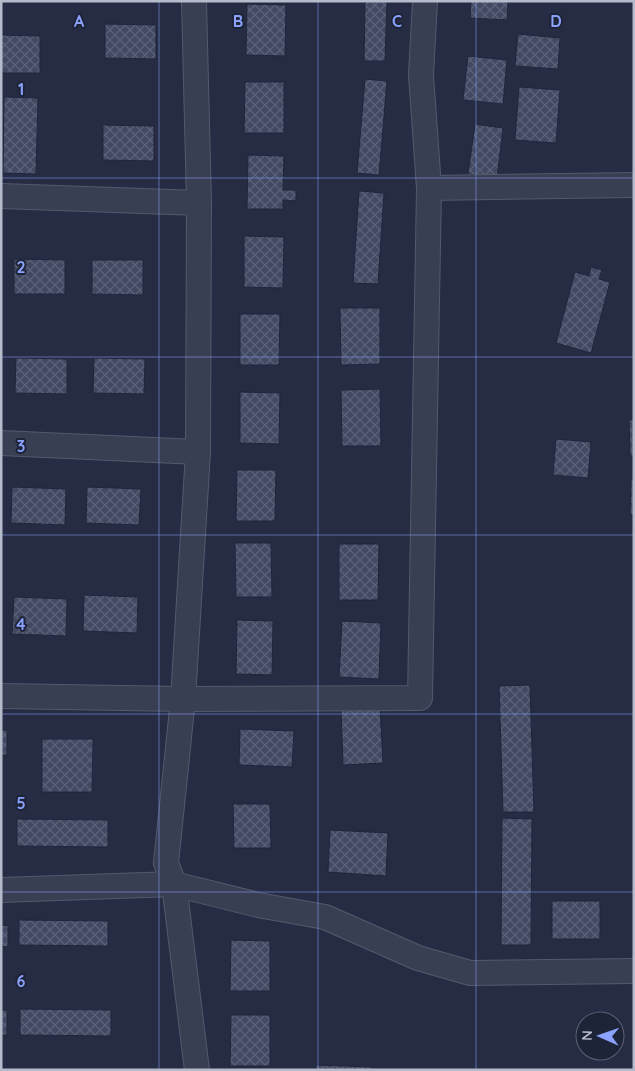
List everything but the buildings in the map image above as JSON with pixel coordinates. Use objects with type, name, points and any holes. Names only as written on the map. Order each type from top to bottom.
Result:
[{"type":"street","points":[[194,1],[200,203],[198,452],[183,699],[166,863],[174,884],[198,1070]]},
{"type":"street","points":[[1,696],[183,699],[420,698],[429,188],[421,75],[425,1]]},
{"type":"street","points":[[429,188],[634,185]]},
{"type":"street","points":[[1,196],[200,203]]},
{"type":"street","points":[[1,443],[198,452]]},
{"type":"street","points":[[1,890],[174,884],[258,906],[324,916],[418,958],[470,973],[634,971]]}]
